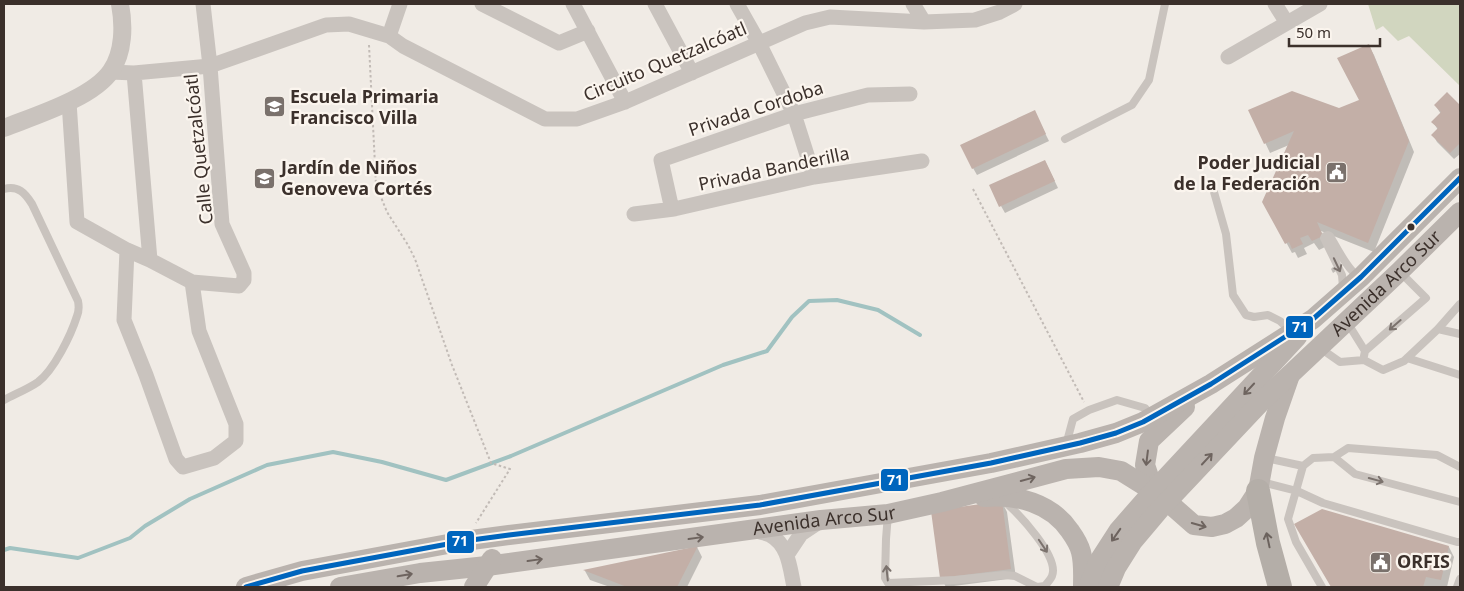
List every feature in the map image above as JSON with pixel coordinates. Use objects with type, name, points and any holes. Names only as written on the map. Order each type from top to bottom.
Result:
[{"type":"highway","points":[[1259,486],[1268,543],[1280,587]]},
{"type":"main road","name":"Avenida Arco Sur","points":[[246,587],[302,571],[464,542],[760,505],[991,463],[1066,446],[1116,432],[1152,416],[1211,384],[1295,334],[1362,277],[1460,178]]},
{"type":"main road","name":"Avenida Arco Sur","points":[[1161,496],[1460,212]]},
{"type":"main road","name":"Avenida Arco Sur","points":[[1161,496],[1295,334]]},
{"type":"main road","name":"Avenida Arco Sur","points":[[340,587],[420,573],[487,566],[821,520],[888,514],[942,502],[1066,469],[1099,468],[1121,471],[1161,496],[1194,525],[1212,527],[1225,524],[1236,518],[1247,508],[1259,486],[1264,458],[1275,418],[1290,375]]},
{"type":"main road","points":[[1161,496],[1148,477],[1145,465],[1149,441],[1176,414],[1211,384]]},
{"type":"main road","points":[[1088,587],[1099,561],[1119,530],[1161,496]]},
{"type":"main road","points":[[1108,587],[1116,568],[1161,496]]},
{"type":"main road","points":[[942,502],[999,497],[1030,501],[1050,510],[1062,520],[1081,549],[1082,587]]},
{"type":"main road","points":[[474,587],[509,535]]},
{"type":"street","points":[[4,128],[68,102],[95,87],[111,72],[121,41],[122,15],[120,4]]},
{"type":"street","name":"Calle Quetzalcóatl","points":[[192,282],[238,286],[244,280],[244,273],[222,224],[210,66],[202,4]]},
{"type":"street","points":[[388,36],[400,4]]},
{"type":"street","points":[[482,4],[497,7],[559,43],[588,31]]},
{"type":"street","points":[[573,4],[625,102]]},
{"type":"street","points":[[655,4],[692,73]]},
{"type":"street","points":[[737,4],[759,43],[794,114],[814,177]]},
{"type":"street","points":[[913,4],[924,22]]},
{"type":"street","name":"Circuito Quetzalcóatl","points":[[111,72],[134,73],[210,66],[326,25],[349,24],[388,36],[403,46],[545,119],[577,119],[625,102],[692,73],[805,23],[826,10],[924,22],[975,20],[998,8],[1015,4]]},
{"type":"street","points":[[1275,4],[1287,23]]},
{"type":"street","points":[[1228,56],[1320,4]]},
{"type":"street","points":[[134,73],[150,260]]},
{"type":"street","name":"Privada Cordoba","points":[[672,207],[661,160],[794,114],[868,95],[910,94]]},
{"type":"street","points":[[68,102],[77,222],[127,250],[192,282],[199,331],[236,424],[236,441],[214,458],[183,467],[176,460],[124,320],[127,250]]},
{"type":"street","name":"Privada Banderilla","points":[[634,214],[814,177],[922,162]]},
{"type":"street","points":[[787,555],[801,534],[821,520]]},
{"type":"street","points":[[754,530],[770,536],[778,542],[787,555],[794,587]]},
{"type":"lane","points":[[1065,139],[1132,104],[1148,80],[1165,4]]},
{"type":"lane","points":[[4,190],[18,188],[25,193],[78,300],[79,307],[78,315],[51,369],[38,382],[4,400]]},
{"type":"lane","points":[[1214,192],[1226,234],[1233,295],[1246,315],[1254,317],[1268,315],[1280,321],[1295,334]]},
{"type":"lane","points":[[1344,293],[1342,275],[1324,238],[1325,236],[1330,236],[1350,270],[1356,276],[1362,277]]},
{"type":"lane","points":[[1365,351],[1426,298],[1400,271]]},
{"type":"lane","points":[[1319,347],[1340,362],[1364,360],[1383,370],[1404,361],[1438,329],[1460,304]]},
{"type":"lane","points":[[1346,322],[1365,351],[1364,360]]},
{"type":"lane","points":[[1438,329],[1460,334]]},
{"type":"lane","points":[[1407,358],[1460,375]]},
{"type":"lane","points":[[1066,446],[1073,419],[1089,410],[1117,400],[1144,408],[1152,416]]},
{"type":"lane","points":[[1322,587],[1296,542],[1288,519],[1303,466],[1314,458],[1334,457],[1348,448],[1437,455],[1460,467]]},
{"type":"lane","points":[[1334,457],[1355,474],[1460,502]]},
{"type":"lane","points":[[1264,458],[1303,466]]},
{"type":"lane","points":[[1259,486],[1297,491],[1323,503],[1460,542]]},
{"type":"lane","points":[[888,514],[886,578],[888,583],[955,580],[1004,575],[1015,576],[1037,587],[1045,586],[1052,576],[1053,567],[1046,549],[1012,508],[999,497]]},
{"type":"path","points":[[368,29],[376,185],[387,212],[415,259],[452,365],[491,463],[510,470],[464,542]]},
{"type":"path","points":[[973,189],[1089,410]]},
{"type":"green space","points":[[1368,4],[1460,4],[1460,86],[1409,36],[1398,41],[1383,26],[1376,30]]},
{"type":"building","name":"Poder Judicial de la Federación","points":[[1369,44],[1409,141],[1368,243],[1317,222],[1323,236],[1312,241],[1308,235],[1300,238],[1303,244],[1292,249],[1289,242],[1285,244],[1262,202],[1294,131],[1264,144],[1248,110],[1292,91],[1339,108],[1359,100],[1337,58]]},
{"type":"building","points":[[1447,92],[1460,105],[1460,143],[1450,153],[1431,135],[1438,128],[1431,122],[1441,112],[1434,105]]},
{"type":"building","points":[[1035,110],[1046,134],[972,169],[960,145]]},
{"type":"building","points":[[1045,160],[1055,181],[999,207],[989,185]]},
{"type":"building","points":[[1002,501],[1011,569],[940,578],[931,511]]},
{"type":"building","name":"ORFIS","points":[[1322,509],[1449,546],[1441,580],[1426,577],[1423,587],[1331,587],[1294,524]]},
{"type":"building","points":[[698,546],[677,587],[627,587],[583,570]]},
{"type":"waterway","points":[[4,550],[10,548],[78,558],[130,538],[145,526],[190,499],[267,465],[333,452],[382,462],[446,480],[511,456],[723,365],[767,351],[792,317],[809,301],[837,300],[878,310],[920,335]]},
{"type":"transit line","name":"71","points":[[246,587],[302,571],[464,541],[760,505],[991,463],[1116,433],[1143,422],[1211,384],[1313,319],[1361,277],[1460,178]]},
{"type":"place","name":"Escuela Primaria Francisco Villa","points":[[274,107]]},
{"type":"place","name":"Poder Judicial de la Federación","points":[[1336,173]]},
{"type":"place","name":"Jardín de Niños Genoveva Cortés","points":[[265,178]]},
{"type":"place","name":"ORFIS","points":[[1381,562]]}]
